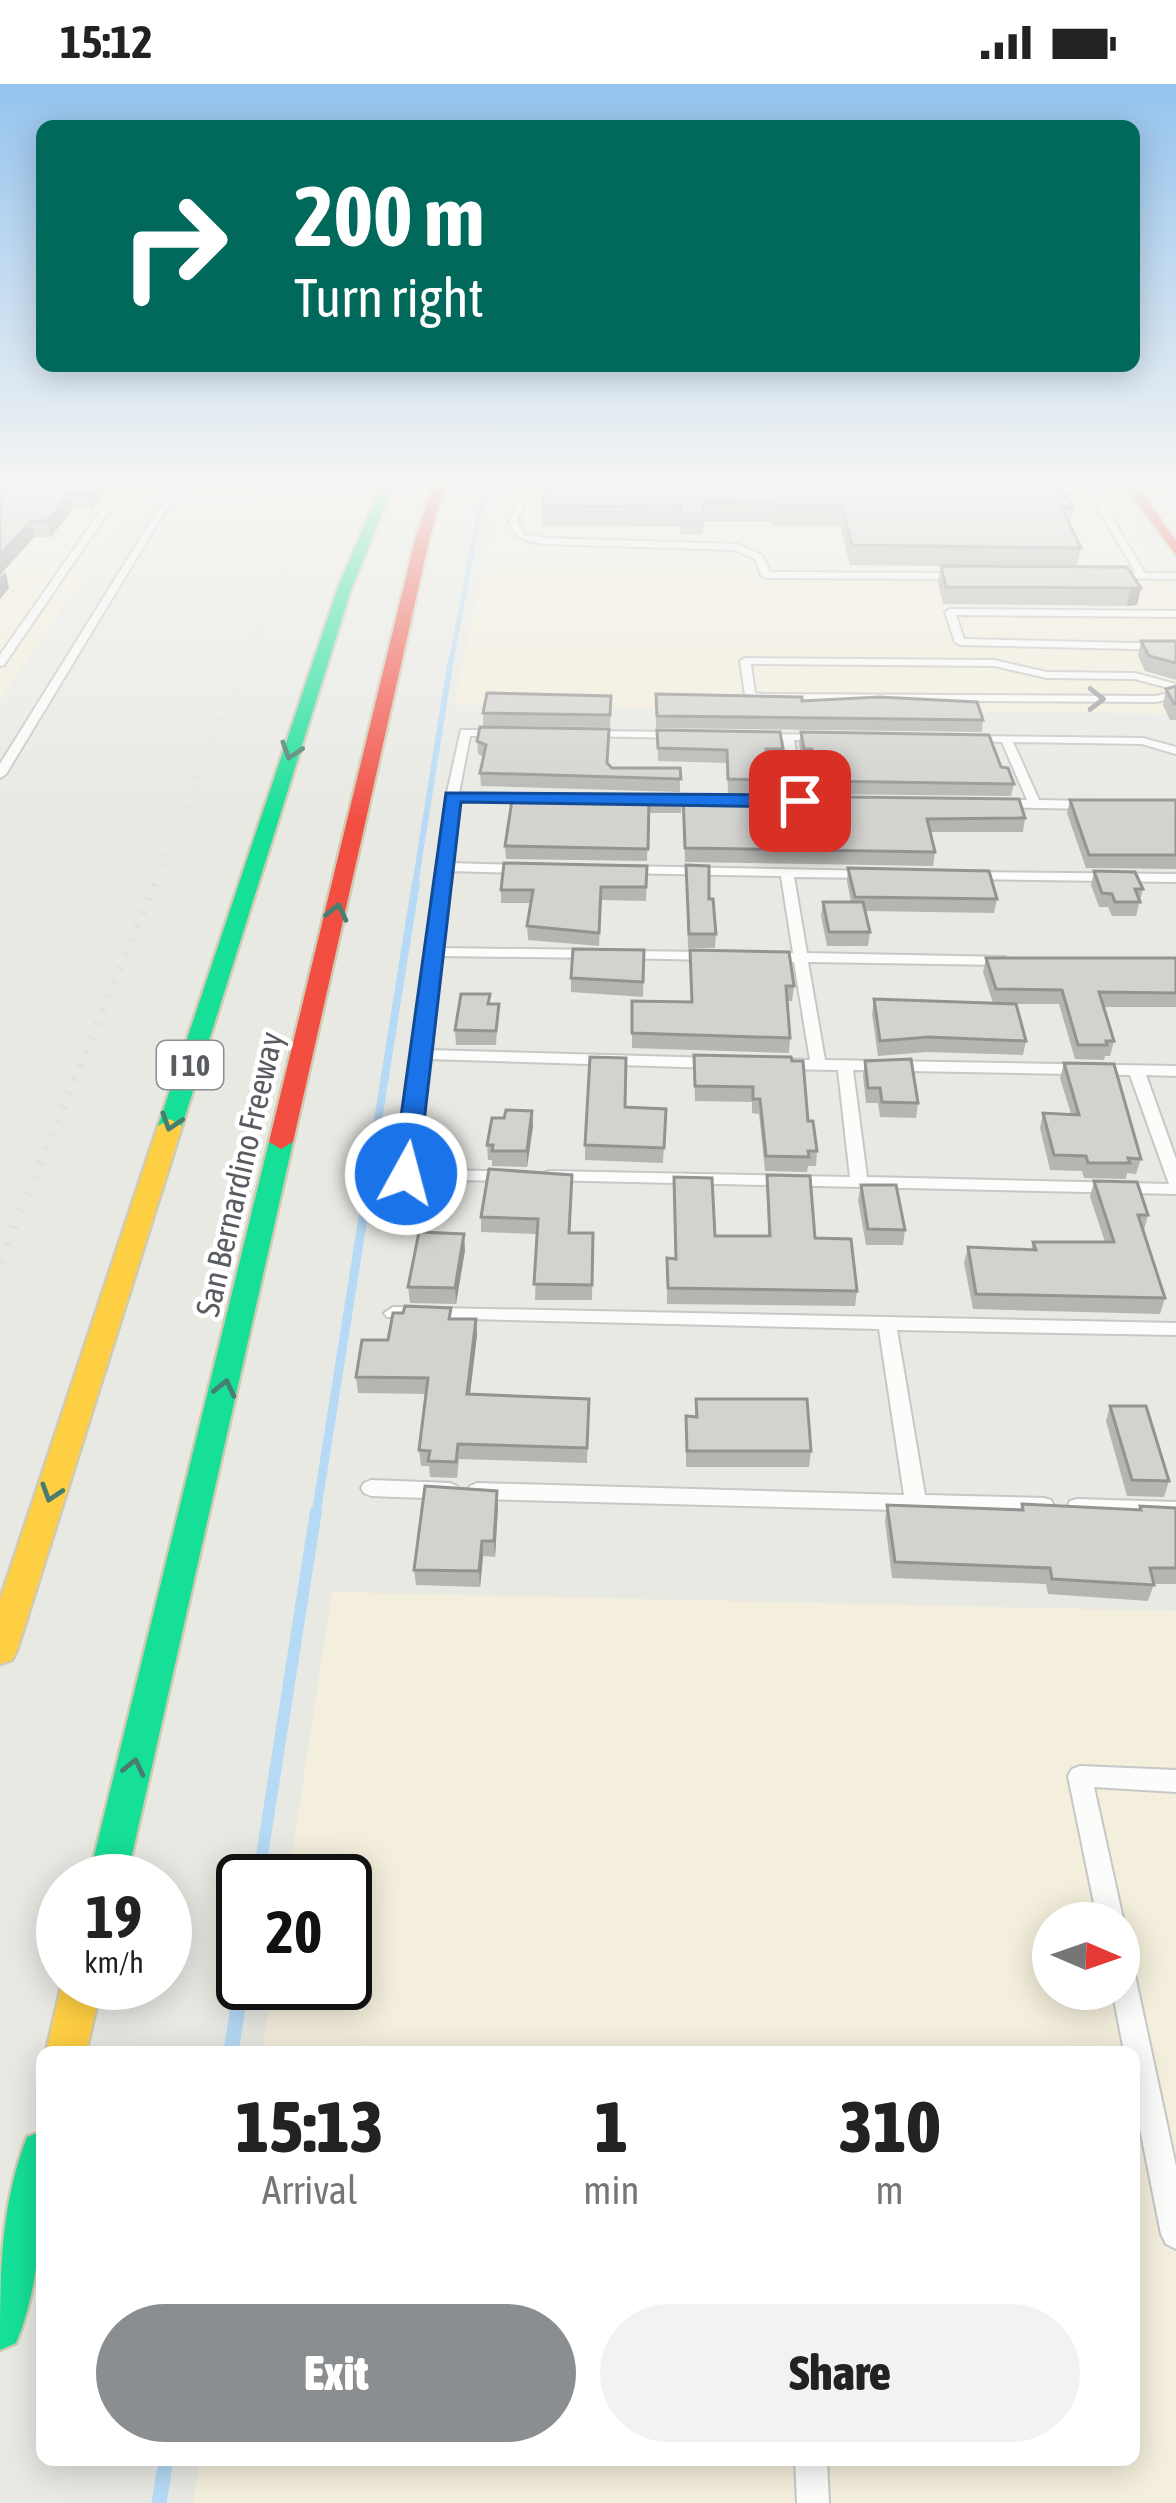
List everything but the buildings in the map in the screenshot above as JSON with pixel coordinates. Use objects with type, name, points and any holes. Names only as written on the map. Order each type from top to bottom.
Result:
[{"type":"main road","points":[[317,672],[326,596]]},
{"type":"main road","name":"San Bernardino Freeway","points":[[0,1650],[342,596]]},
{"type":"main road","name":"San Bernardino Freeway","points":[[113,1854],[409,596]]},
{"type":"main road","points":[[67,2046],[76,2010]]},
{"type":"main road","points":[[0,2327],[36,2177]]},
{"type":"lane","points":[[0,663],[46,596]]},
{"type":"lane","points":[[0,774],[109,596]]},
{"type":"lane","points":[[1176,614],[950,612],[960,642],[1176,647]]},
{"type":"lane","points":[[746,661],[994,663],[1047,675],[1135,676],[1176,691],[1156,699],[763,697],[750,695],[746,661]]},
{"type":"lane","points":[[1016,698],[1011,675],[1022,669]]},
{"type":"lane","points":[[511,733],[465,732],[452,797],[406,1174],[1176,1185],[1136,1070]]},
{"type":"lane","points":[[580,734],[696,735]]},
{"type":"lane","points":[[742,736],[832,737]]},
{"type":"lane","points":[[788,736],[800,801]]},
{"type":"lane","points":[[941,738],[1142,741],[1176,751]]},
{"type":"lane","points":[[1006,739],[1035,804]]},
{"type":"lane","points":[[452,797],[545,798]]},
{"type":"lane","points":[[776,801],[823,801]]},
{"type":"lane","points":[[988,803],[1106,805]]},
{"type":"lane","points":[[444,867],[536,869]]},
{"type":"lane","points":[[604,870],[879,874]]},
{"type":"lane","points":[[787,873],[818,1065]]},
{"type":"lane","points":[[947,875],[1176,878]]},
{"type":"lane","points":[[434,952],[731,956]]},
{"type":"lane","points":[[754,957],[1022,961]]},
{"type":"lane","points":[[421,1054],[724,1063]]},
{"type":"lane","points":[[771,1064],[1176,1070]]},
{"type":"lane","points":[[845,1066],[860,1182]]},
{"type":"lane","points":[[393,1312],[1176,1329]]},
{"type":"lane","points":[[887,1322],[916,1503]]},
{"type":"lane","points":[[370,1488],[1176,1510]]},
{"type":"lane","points":[[1107,1902],[1080,1776],[1176,1781]]},
{"type":"lane","points":[[1129,2010],[1137,2046]]},
{"type":"lane","points":[[1140,2062],[1176,2234]]},
{"type":"lane","points":[[811,2466],[813,2503]]},
{"type":"shaded area","points":[[0,596],[71,596],[0,701]]},
{"type":"shaded area","points":[[477,596],[1176,596],[1176,714],[454,705]]},
{"type":"shaded area","points":[[332,1592],[1176,1611],[1176,2503],[193,2503],[199,2466],[1140,2466],[1140,2046],[263,2046],[269,2010],[372,2010],[372,1854],[292,1854]]},
{"type":"waterway","points":[[451,662],[464,596]]},
{"type":"waterway","points":[[415,885],[451,659]]},
{"type":"waterway","points":[[371,1164],[416,882]]},
{"type":"waterway","points":[[316,1514],[372,1161]]},
{"type":"waterway","points":[[262,1854],[316,1511]]},
{"type":"waterway","points":[[232,2046],[238,2010]]},
{"type":"waterway","points":[[159,2503],[165,2466]]},
{"type":"railway","points":[[245,662],[272,596]]},
{"type":"railway","points":[[154,885],[246,659]]},
{"type":"railway","points":[[40,1164],[155,882]]},
{"type":"railway","points":[[0,1262],[41,1161]]},
{"type":"traffic: fast","points":[[170,1126],[342,596]]},
{"type":"traffic: fast","points":[[113,1854],[281,1142]]},
{"type":"traffic: fast","points":[[0,2327],[36,2177]]},
{"type":"traffic: slow","points":[[0,1650],[170,1126]]},
{"type":"traffic: slow","points":[[67,2046],[76,2010]]},
{"type":"traffic: jam","points":[[281,1142],[409,596]]},
{"type":"route","points":[[406,1174],[452,797],[800,801]]}]
